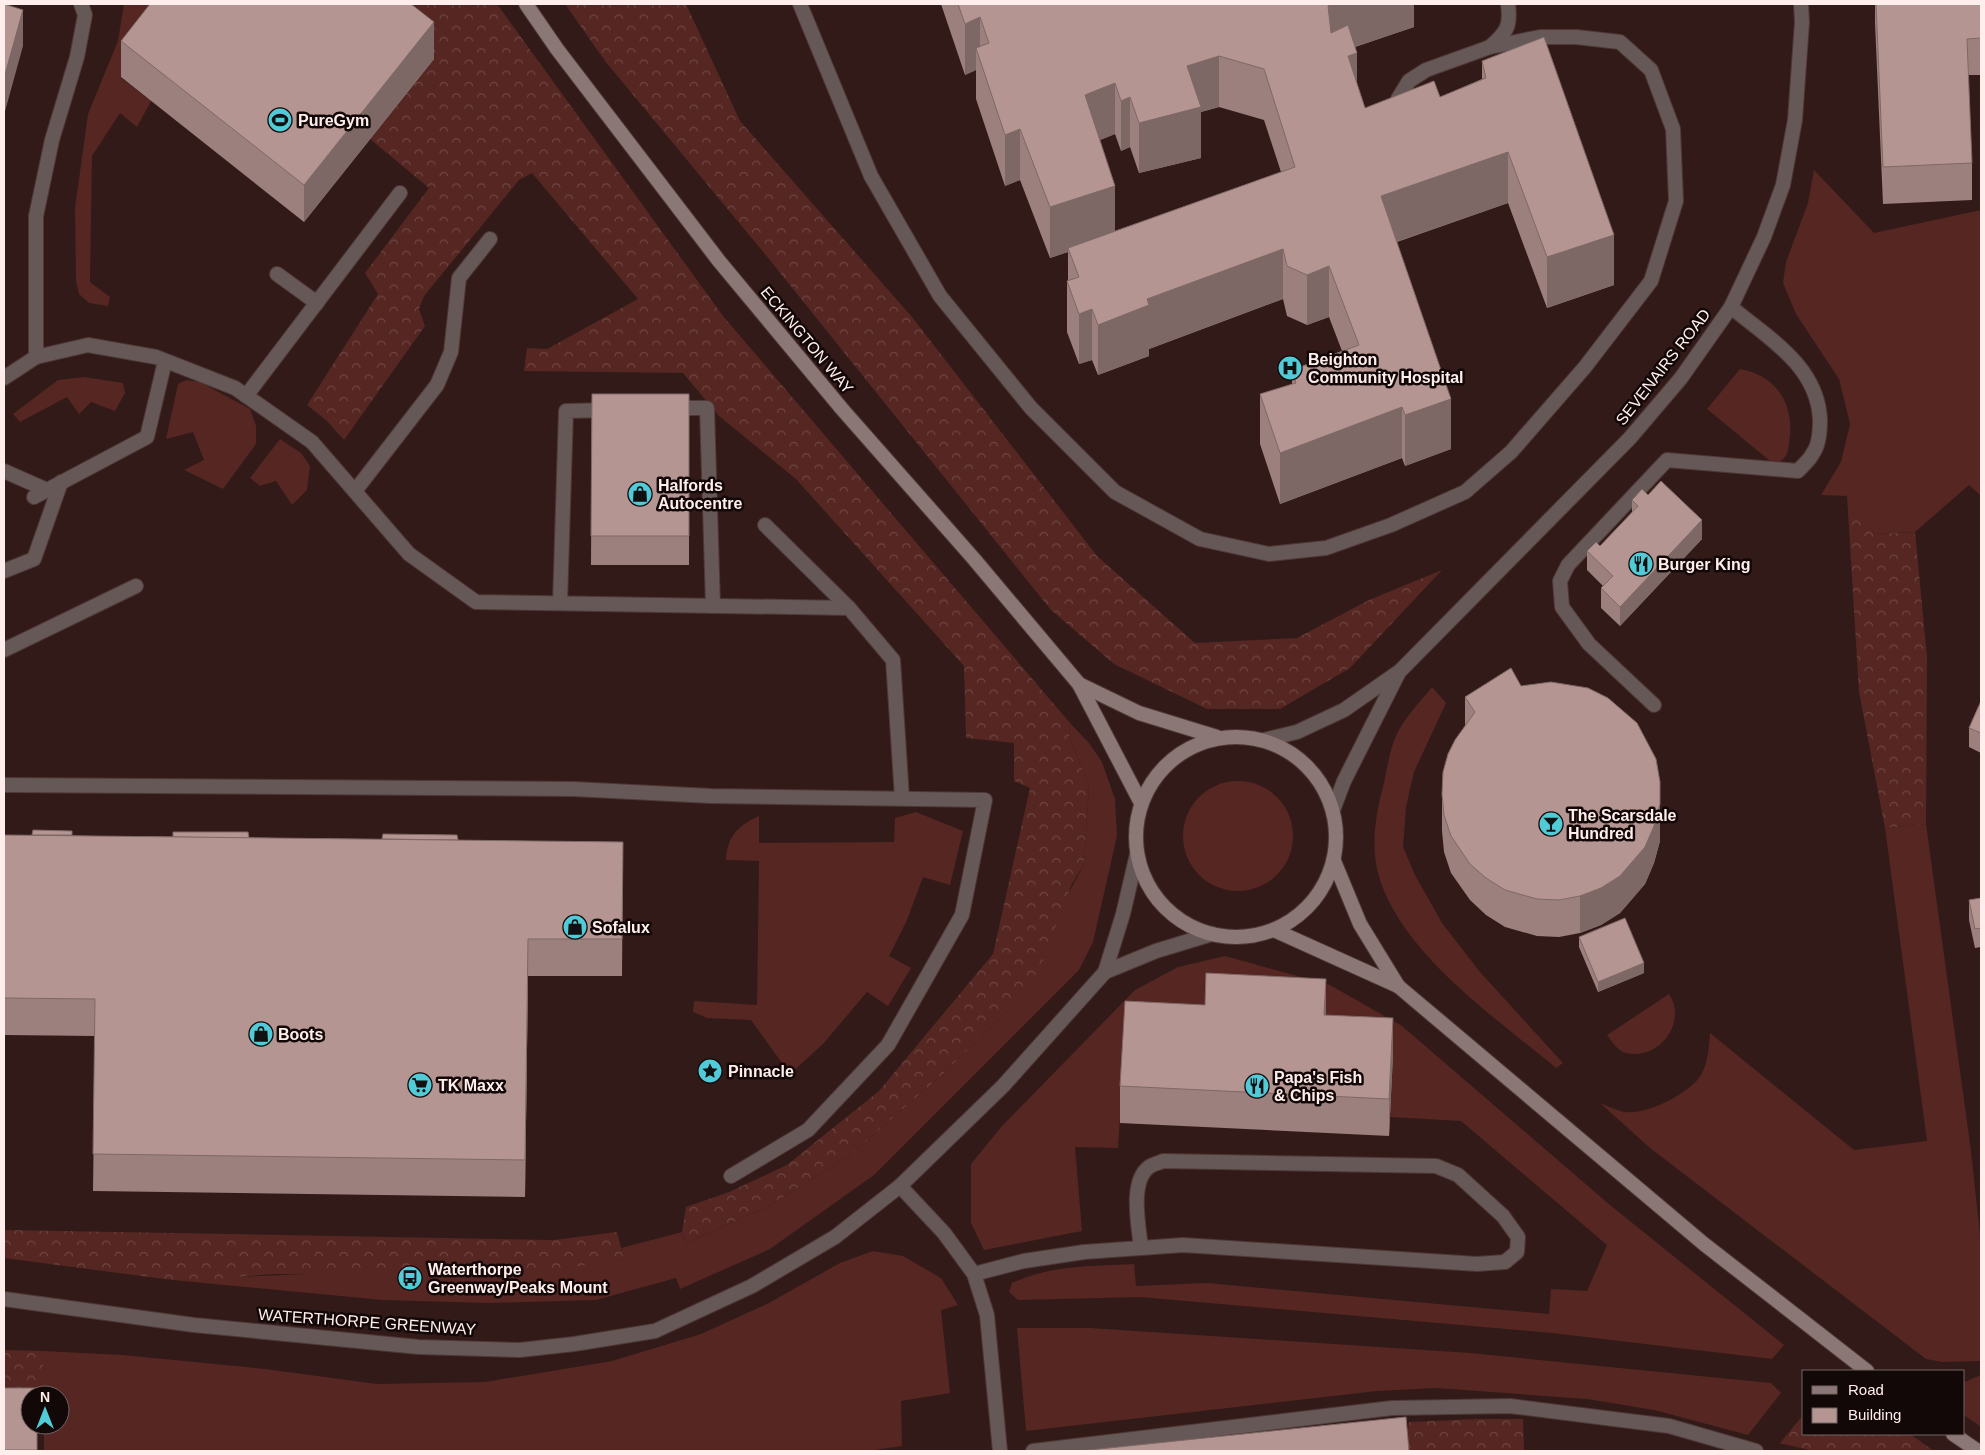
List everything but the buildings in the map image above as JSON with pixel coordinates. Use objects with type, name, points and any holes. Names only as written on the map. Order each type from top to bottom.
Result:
[{"type":"main road","name":"ECKINGTON WAY","points":[[526,4],[562,56],[719,260],[842,409],[974,559],[1079,684],[1141,803]]},
{"type":"main road","name":"ECKINGTON WAY","points":[[1079,684],[1139,714],[1217,737]]},
{"type":"main road","points":[[1236,736],[1264,740],[1287,750],[1308,766],[1324,787],[1333,810],[1337,836],[1334,861],[1322,890],[1301,913],[1274,930],[1254,935],[1233,937],[1212,934],[1185,923],[1163,905],[1146,881],[1137,854],[1136,828],[1141,803],[1157,775],[1180,753],[1217,737],[1236,736]]},
{"type":"main road","points":[[1334,861],[1360,924],[1398,986]]},
{"type":"main road","points":[[1274,930],[1398,986],[1704,1244],[1866,1370]]},
{"type":"main road","points":[[1954,1435],[1978,1451]]},
{"type":"street","points":[[36,357],[36,216],[52,140],[77,57],[85,15],[81,4]]},
{"type":"street","points":[[800,4],[871,176],[940,296],[1031,408],[1115,492],[1200,539],[1269,554],[1326,548],[1391,524],[1465,492],[1511,452],[1585,367],[1651,281],[1676,201],[1673,128],[1651,70],[1620,42],[1576,37],[1540,37],[1490,47],[1426,70],[1409,81],[1398,99],[1395,112]]},
{"type":"street","points":[[1490,47],[1506,34],[1510,17],[1508,4]]},
{"type":"street","name":"SEVENAIRS ROAD","points":[[1264,740],[1297,732],[1344,710],[1400,671],[1630,438],[1681,378],[1731,307],[1764,237],[1783,186],[1795,120],[1802,22],[1800,4]]},
{"type":"street","points":[[246,396],[400,193]]},
{"type":"street","points":[[355,491],[437,385],[451,352],[459,278],[490,239]]},
{"type":"street","points":[[277,274],[317,303]]},
{"type":"street","points":[[1654,705],[1589,644],[1562,607],[1560,581],[1568,565],[1667,460],[1798,471],[1814,453],[1820,429],[1819,406],[1812,384],[1796,362],[1731,307]]},
{"type":"street","points":[[4,378],[36,357],[88,345],[156,357],[235,388],[312,442],[410,554],[476,602],[849,608]]},
{"type":"street","points":[[34,497],[147,437],[166,361]]},
{"type":"street","points":[[661,409],[707,408],[713,606]]},
{"type":"street","points":[[560,604],[566,411],[623,410]]},
{"type":"street","points":[[4,471],[47,490]]},
{"type":"street","points":[[4,571],[34,559],[61,482]]},
{"type":"street","points":[[765,525],[849,608],[893,660],[902,798]]},
{"type":"street","points":[[4,650],[136,586]]},
{"type":"street","name":"SEVENAIRS ROAD","points":[[1333,810],[1344,781],[1400,671]]},
{"type":"street","points":[[4,785],[573,788],[712,796],[985,800],[962,915],[888,1045],[808,1130],[731,1176]]},
{"type":"street","name":"WATERTHORPE GREENWAY","points":[[4,1299],[194,1325],[419,1347],[520,1350],[574,1344],[655,1331],[752,1286],[835,1237],[900,1186],[1004,1086],[1105,972],[1123,914],[1137,854]]},
{"type":"street","name":"WATERTHORPE GREENWAY","points":[[1105,972],[1156,951],[1212,934]]},
{"type":"street","points":[[974,1274],[1024,1261],[1084,1252],[1184,1245],[1477,1264],[1505,1262],[1516,1252],[1518,1237],[1503,1216],[1458,1175],[1436,1166],[1163,1161],[1148,1168],[1139,1183],[1137,1205],[1141,1248]]},
{"type":"street","points":[[900,1186],[944,1233],[974,1274],[987,1315],[1000,1451]]},
{"type":"street","points":[[1033,1451],[1392,1408],[1510,1406],[1669,1426],[1756,1451]]},
{"type":"green space","points":[[124,4],[179,4],[121,78],[151,101],[137,127],[120,113],[92,156],[90,282],[110,297],[108,306],[89,303],[79,294],[76,281],[75,208],[88,114],[118,41]]},
{"type":"green space","points":[[377,4],[497,4],[723,316],[1070,723],[1069,737],[1089,785],[1084,864],[1072,884],[1037,977],[1007,1011],[943,1074],[848,1157],[767,1207],[686,1243],[682,1232],[686,1207],[729,1192],[787,1165],[879,1091],[993,954],[1030,788],[1014,781],[1014,743],[966,738],[964,666],[796,479],[719,416],[683,373],[524,371],[527,348],[547,349],[638,299],[532,173],[519,180],[424,296],[419,309],[425,326],[344,440],[327,421],[307,405],[378,294],[365,273],[429,188],[370,139],[434,59]]},
{"type":"green space","points":[[565,4],[686,4],[740,121],[912,317],[1097,556],[1195,643],[1297,638],[1369,600],[1442,570],[1350,668],[1280,709],[1207,709],[1114,664],[1051,610],[769,259],[605,61]]},
{"type":"green space","points":[[1814,170],[1874,233],[1981,210],[1981,496],[1969,485],[1915,532],[1875,534],[1847,496],[1821,495],[1841,462],[1850,424],[1839,379],[1796,314],[1783,283],[1786,262],[1808,203]]},
{"type":"green space","points":[[1740,369],[1763,377],[1772,384],[1779,392],[1788,411],[1790,435],[1788,452],[1776,466],[1707,409]]},
{"type":"green space","points":[[84,377],[123,383],[125,393],[115,411],[91,402],[79,414],[67,397],[20,422],[13,414],[58,380]]},
{"type":"green space","points":[[186,380],[200,382],[250,409],[256,426],[256,444],[223,489],[184,470],[204,460],[193,432],[166,439],[178,384]]},
{"type":"green space","points":[[280,439],[301,453],[310,466],[307,490],[292,505],[276,481],[260,486],[250,478]]},
{"type":"green space","points":[[1847,495],[1875,534],[1915,532],[1927,657],[1926,824],[1885,828],[1859,692]]},
{"type":"green space","points":[[1432,687],[1446,703],[1414,772],[1406,807],[1403,847],[1415,875],[1442,923],[1480,972],[1563,1063],[1556,1068],[1481,1007],[1431,960],[1392,908],[1380,880],[1375,857],[1375,834],[1378,810],[1392,748],[1403,723]]},
{"type":"green space","points":[[1070,723],[1089,743],[1102,762],[1115,799],[1117,836],[1093,942],[1079,970],[874,1175],[770,1249],[680,1289],[676,1278],[596,1300],[488,1303],[382,1300],[172,1280],[624,1260],[621,1248],[682,1232],[686,1243],[767,1207],[848,1157],[943,1074],[1007,1011],[1084,864],[1089,785],[1069,737]]},
{"type":"green space","points":[[1238,781],[1259,786],[1277,797],[1288,815],[1293,836],[1288,857],[1277,875],[1259,886],[1238,891],[1217,886],[1199,875],[1188,857],[1183,836],[1188,815],[1199,797],[1217,786]]},
{"type":"green space","points":[[916,812],[963,831],[950,885],[923,877],[907,920],[889,956],[911,968],[888,1006],[867,992],[823,1044],[790,1074],[751,1020],[707,1018],[693,1012],[694,1001],[757,1005],[759,861],[726,860],[731,838],[745,823],[759,816],[759,843],[894,842],[895,818]]},
{"type":"green space","points":[[1926,824],[1971,1151],[1981,1244],[1981,1361],[1942,1362],[1926,1359],[1650,1148],[1600,1103],[1619,1111],[1635,1112],[1656,1106],[1688,1089],[1701,1075],[1707,1060],[1710,1033],[1854,1150],[1927,1141],[1885,828]]},
{"type":"green space","points":[[1225,956],[1330,985],[1402,1026],[1610,1205],[1784,1345],[1772,1359],[1552,1333],[1140,1297],[1018,1300],[1009,1292],[1012,1283],[1026,1277],[1072,1267],[1134,1264],[1136,1286],[1207,1283],[1549,1314],[1551,1289],[1587,1291],[1607,1245],[1461,1121],[1390,1117],[1393,1055],[1125,1038],[1118,1148],[1075,1147],[1082,1231],[984,1250],[971,1223],[971,1164],[1002,1126],[1135,990],[1178,967]]},
{"type":"green space","points":[[1669,994],[1674,1005],[1675,1016],[1667,1037],[1659,1045],[1649,1051],[1638,1054],[1623,1052],[1613,1043],[1607,1035]]},
{"type":"green space","points":[[5,1230],[554,1240],[617,1232],[624,1260],[522,1274],[272,1274],[205,1280],[172,1280],[4,1258]]},
{"type":"green space","points":[[873,1251],[903,1256],[941,1278],[958,1305],[941,1310],[950,1393],[901,1401],[902,1446],[867,1451],[44,1451],[44,1435],[70,1435],[70,1385],[43,1385],[43,1351],[123,1355],[265,1369],[377,1384],[485,1382],[612,1361],[701,1334],[767,1304],[840,1263]]},
{"type":"green space","points":[[1017,1328],[1090,1328],[1470,1353],[1771,1383],[1781,1393],[1748,1435],[1654,1410],[1587,1399],[1437,1388],[1377,1391],[1026,1431]]},
{"type":"green space","points":[[4,1350],[43,1351],[43,1385],[20,1385],[20,1400],[4,1408]]},
{"type":"green space","points":[[1981,1375],[1981,1427],[1965,1416],[1965,1382]]},
{"type":"green space","points":[[1802,1416],[1802,1435],[1911,1435],[1934,1451],[1813,1451],[1780,1443]]},
{"type":"green space","points":[[1523,1419],[1524,1451],[1406,1451],[1409,1422]]},
{"type":"place","name":"PureGym","points":[[280,120]]},
{"type":"place","name":"Beighton Community Hospital","points":[[1290,368]]},
{"type":"place","name":"Halfords Autocentre","points":[[640,494]]},
{"type":"place","name":"Burger King","points":[[1641,564]]},
{"type":"place","name":"The Scarsdale Hundred","points":[[1551,824]]},
{"type":"place","name":"Sofalux","points":[[575,927]]},
{"type":"place","name":"Boots","points":[[261,1034]]},
{"type":"place","name":"Pinnacle","points":[[710,1071]]},
{"type":"place","name":"TK Maxx","points":[[420,1085]]},
{"type":"place","name":"Papa's Fish & Chips","points":[[1257,1086]]},
{"type":"place","name":"Waterthorpe Greenway/Peaks Mount","points":[[410,1278]]}]
